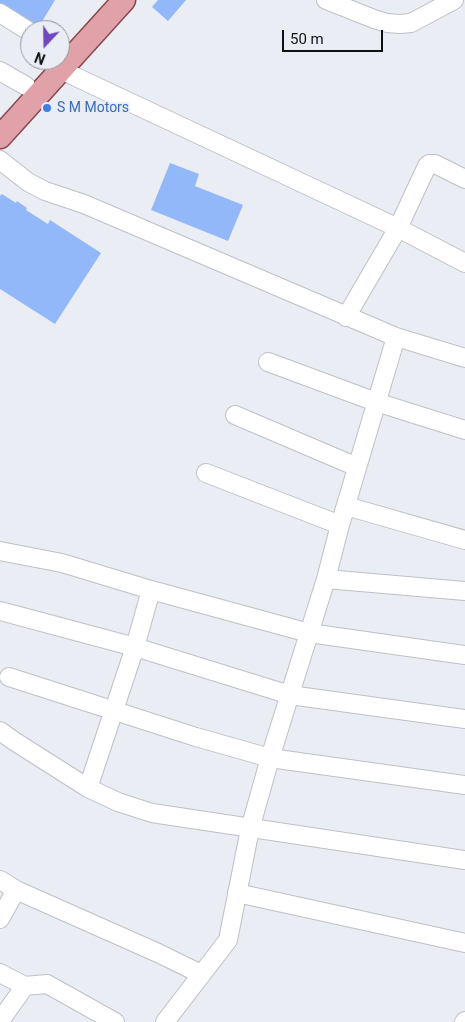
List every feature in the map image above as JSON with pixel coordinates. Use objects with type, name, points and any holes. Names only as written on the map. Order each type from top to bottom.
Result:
[{"type":"main road","points":[[70,44],[105,0]]},
{"type":"main road","points":[[70,48],[124,0]]},
{"type":"main road","points":[[0,116],[26,86],[45,70]]},
{"type":"main road","points":[[0,137],[50,70]]},
{"type":"street","points":[[326,0],[380,21],[400,24],[411,23],[454,0]]},
{"type":"street","points":[[0,13],[20,26]]},
{"type":"street","points":[[70,66],[465,263]]},
{"type":"street","points":[[0,71],[26,86]]},
{"type":"street","points":[[0,160],[28,182],[45,191],[84,204],[396,337],[465,358]]},
{"type":"street","points":[[346,317],[398,228],[430,164],[434,164],[465,179]]},
{"type":"street","points":[[165,1022],[228,940],[250,829],[270,758],[326,579],[340,525],[396,337]]},
{"type":"street","points":[[268,362],[376,402],[465,430]]},
{"type":"street","points":[[235,415],[357,467]]},
{"type":"street","points":[[206,473],[340,525]]},
{"type":"street","points":[[346,506],[465,540]]},
{"type":"street","points":[[0,551],[62,564],[309,633],[465,655]]},
{"type":"street","points":[[326,579],[465,591]]},
{"type":"street","points":[[88,788],[135,646],[151,590]]},
{"type":"street","points":[[0,611],[135,646],[290,695],[465,719]]},
{"type":"street","points":[[9,676],[196,737],[270,758],[465,785]]},
{"type":"street","points":[[0,731],[88,788],[118,802],[152,813],[465,860]]},
{"type":"street","points":[[0,880],[16,890],[201,974]]},
{"type":"street","points":[[0,919],[16,890]]},
{"type":"street","points":[[237,893],[465,942]]},
{"type":"street","points":[[0,973],[24,986],[47,984],[115,1022]]},
{"type":"street","points":[[0,1021],[25,988],[24,986]]},
{"type":"building","points":[[0,0],[55,0],[43,20],[20,20],[0,8]]},
{"type":"building","points":[[158,0],[186,0],[168,21],[152,7]]},
{"type":"building","points":[[170,163],[199,174],[195,186],[243,205],[228,241],[151,210]]},
{"type":"building","points":[[2,194],[16,203],[17,201],[27,208],[26,210],[48,224],[50,220],[101,253],[55,324],[0,289],[0,196]]},
{"type":"place","name":"S M Motors","points":[[47,108]]}]
